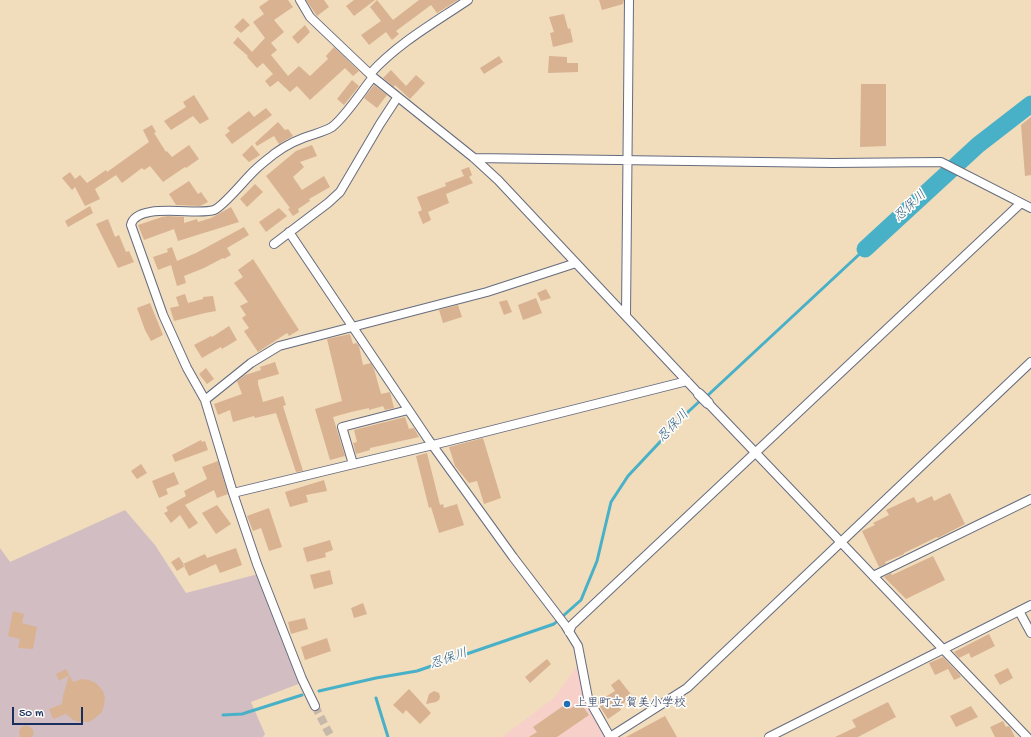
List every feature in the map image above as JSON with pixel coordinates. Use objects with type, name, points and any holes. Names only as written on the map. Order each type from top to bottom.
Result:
[{"type":"street","points":[[300,0],[310,17],[371,76],[474,158],[498,180],[699,394],[1027,737]]},
{"type":"street","points":[[315,706],[302,679],[257,564],[233,493],[205,400],[187,368],[163,315],[131,227],[132,220],[137,216],[151,212],[174,210],[206,212],[216,209],[255,170],[275,154],[296,142],[332,127],[346,112],[383,59],[402,44],[468,0]]},
{"type":"street","points":[[626,315],[629,0]]},
{"type":"street","points":[[274,244],[328,203],[340,192],[397,98]]},
{"type":"street","points":[[474,158],[833,163],[941,162],[1031,208]]},
{"type":"street","points":[[569,632],[572,625],[1021,203]]},
{"type":"street","points":[[289,232],[433,446],[564,623],[578,646],[581,654],[588,698],[610,737],[687,688],[1031,362]]},
{"type":"street","points":[[205,400],[251,363],[280,346],[351,326],[487,292],[576,263]]},
{"type":"street","points":[[233,493],[433,446],[687,381]]},
{"type":"street","points":[[353,464],[342,427],[408,410]]},
{"type":"street","points":[[873,576],[1031,499]]},
{"type":"street","points":[[769,737],[1031,605]]},
{"type":"street","points":[[1019,611],[1031,633]]},
{"type":"shaded area","points":[[125,510],[155,545],[186,593],[258,574],[301,683],[251,702],[265,734],[263,737],[0,737],[0,548],[10,562]]},
{"type":"shaded area","name":"上里町立 賀美小学校","points":[[578,665],[594,720],[606,737],[502,737],[554,698]]},
{"type":"building","points":[[269,0],[288,0],[293,7],[274,20],[284,32],[271,43],[277,50],[271,55],[288,76],[299,66],[310,76],[328,59],[326,56],[334,47],[359,71],[353,76],[345,68],[310,100],[297,86],[290,92],[278,81],[270,87],[265,81],[273,74],[263,63],[257,68],[247,57],[248,56],[233,43],[238,37],[252,52],[265,38],[253,22],[264,14],[259,7]]},
{"type":"building","points":[[306,0],[324,0],[329,7],[317,16]]},
{"type":"building","points":[[354,0],[375,0],[354,16],[346,6]]},
{"type":"building","points":[[377,0],[393,20],[419,0],[458,0],[437,13],[431,5],[396,31],[399,34],[392,40],[386,32],[369,45],[361,35],[381,21],[370,7]]},
{"type":"building","points":[[599,0],[624,0],[623,4],[602,10]]},
{"type":"building","points":[[564,14],[568,29],[570,28],[573,42],[553,47],[550,33],[554,32],[549,17]]},
{"type":"building","points":[[243,18],[250,25],[241,33],[234,27]]},
{"type":"building","points":[[305,25],[310,32],[298,44],[292,37]]},
{"type":"building","points":[[499,56],[503,62],[484,74],[480,68]]},
{"type":"building","points":[[549,56],[567,57],[567,63],[578,63],[578,72],[548,73]]},
{"type":"building","points":[[391,70],[406,86],[416,75],[425,83],[410,99],[395,85],[394,87],[383,78]]},
{"type":"building","points":[[352,80],[359,86],[344,105],[337,99]]},
{"type":"building","points":[[861,84],[886,84],[886,146],[860,147]]},
{"type":"building","points":[[374,85],[387,95],[377,108],[364,98]]},
{"type":"building","points":[[194,95],[209,119],[200,124],[193,116],[171,130],[164,121],[186,107],[183,102]]},
{"type":"building","points":[[266,108],[272,115],[232,144],[225,135],[230,131],[227,128],[249,111],[254,117]]},
{"type":"building","points":[[1031,117],[1031,175],[1025,176],[1021,125]]},
{"type":"building","points":[[278,122],[285,130],[288,129],[293,136],[279,144],[274,136],[257,146],[255,143]]},
{"type":"building","points":[[152,125],[156,132],[154,133],[166,152],[167,151],[172,157],[189,145],[199,159],[163,182],[150,166],[144,170],[142,168],[122,183],[116,175],[95,189],[100,199],[85,206],[75,187],[72,190],[62,178],[70,172],[75,179],[80,175],[87,183],[106,170],[107,172],[149,142],[143,130]]},
{"type":"building","points":[[252,145],[260,155],[249,162],[242,155]]},
{"type":"building","points":[[312,145],[317,156],[300,162],[304,167],[293,177],[302,190],[324,176],[330,187],[309,199],[310,201],[298,209],[299,212],[293,216],[288,209],[290,208],[266,176],[296,151]]},
{"type":"building","points":[[469,167],[472,175],[469,177],[473,183],[446,194],[449,203],[428,212],[431,220],[423,224],[418,212],[422,210],[417,197],[446,186],[445,183],[464,176],[461,170]]},
{"type":"building","points":[[189,181],[198,194],[201,192],[208,202],[200,206],[176,205],[169,194]]},
{"type":"building","points":[[255,184],[263,192],[247,207],[240,199]]},
{"type":"building","points":[[90,206],[93,213],[68,227],[65,221]]},
{"type":"building","points":[[231,207],[239,222],[178,241],[174,229],[144,240],[138,225],[168,216],[184,217],[184,223],[197,219],[198,222],[211,218]]},
{"type":"building","points":[[279,208],[287,216],[266,232],[259,222]]},
{"type":"building","points":[[108,219],[115,237],[119,235],[126,252],[129,251],[134,262],[118,268],[96,224]]},
{"type":"building","points":[[244,227],[249,235],[227,248],[231,255],[184,276],[186,283],[177,286],[171,265],[158,270],[153,257],[168,252],[167,249],[172,247],[177,261],[196,253]]},
{"type":"building","points":[[253,259],[299,330],[289,336],[287,333],[258,352],[244,331],[249,328],[242,318],[246,315],[240,306],[248,302],[234,283],[243,277],[238,270]]},
{"type":"building","points":[[546,289],[551,298],[541,301],[537,293]]},
{"type":"building","points":[[185,294],[188,303],[203,299],[203,297],[213,296],[216,311],[174,321],[170,308],[179,306],[176,297]]},
{"type":"building","points":[[536,298],[542,313],[523,320],[518,305]]},
{"type":"building","points":[[507,300],[512,312],[504,315],[499,302]]},
{"type":"building","points":[[150,303],[163,335],[151,341],[145,330],[137,308]]},
{"type":"building","points":[[458,305],[462,317],[443,323],[439,310]]},
{"type":"building","points":[[229,326],[237,340],[202,358],[194,345],[211,336],[212,337]]},
{"type":"building","points":[[350,334],[353,344],[357,343],[359,346],[363,365],[371,363],[381,394],[390,392],[394,408],[385,410],[383,406],[369,410],[369,408],[333,417],[345,456],[330,460],[315,409],[342,401],[327,339]]},
{"type":"building","points":[[275,362],[279,374],[258,380],[258,384],[263,402],[283,396],[286,405],[283,406],[303,471],[296,472],[276,413],[255,418],[254,416],[233,422],[230,410],[218,415],[214,404],[242,394],[237,381],[245,375],[261,370],[260,367]]},
{"type":"building","points":[[206,368],[214,379],[207,384],[199,374]]},
{"type":"building","points":[[405,417],[409,429],[414,428],[419,437],[370,448],[370,450],[356,454],[353,443],[357,442],[354,430]]},
{"type":"building","points":[[483,438],[501,498],[484,504],[477,481],[469,483],[455,466],[449,447]]},
{"type":"building","points":[[201,440],[202,442],[205,441],[208,450],[175,462],[172,455]]},
{"type":"building","points":[[427,453],[440,505],[443,504],[444,508],[457,504],[464,525],[439,533],[431,507],[429,508],[416,456]]},
{"type":"building","points":[[218,461],[228,494],[217,498],[214,490],[185,505],[198,523],[189,529],[180,515],[171,523],[164,513],[168,511],[166,507],[186,496],[184,491],[207,479],[202,467]]},
{"type":"building","points":[[141,464],[147,473],[137,479],[131,471]]},
{"type":"building","points":[[174,472],[179,484],[166,489],[168,494],[159,498],[152,481]]},
{"type":"building","points":[[324,480],[327,491],[306,495],[308,502],[290,507],[285,492]]},
{"type":"building","points":[[950,493],[965,524],[885,562],[886,564],[879,567],[862,531],[875,525],[873,523],[889,515],[886,510],[914,497],[917,503],[932,496],[934,501]]},
{"type":"building","points":[[217,505],[231,524],[216,534],[202,513]]},
{"type":"building","points":[[269,508],[282,547],[269,551],[261,528],[253,531],[247,516]]},
{"type":"building","points":[[330,540],[333,550],[325,553],[326,557],[307,562],[303,548]]},
{"type":"building","points":[[236,548],[242,565],[220,573],[216,564],[189,576],[183,564],[205,554],[207,558]]},
{"type":"building","points":[[933,556],[945,580],[906,599],[884,577],[891,573],[892,575]]},
{"type":"building","points":[[179,557],[185,566],[177,571],[171,562]]},
{"type":"building","points":[[330,570],[333,584],[314,589],[310,575]]},
{"type":"building","points":[[363,603],[367,614],[354,618],[351,608]]},
{"type":"building","points":[[13,611],[24,614],[22,623],[37,627],[33,649],[18,648],[20,639],[8,636]]},
{"type":"building","points":[[305,618],[308,629],[291,634],[288,622]]},
{"type":"building","points":[[989,634],[995,646],[971,658],[969,653],[959,658],[954,652]]},
{"type":"building","points":[[327,638],[331,651],[305,660],[301,647]]},
{"type":"building","points":[[943,657],[961,677],[954,680],[948,669],[935,675],[929,663]]},
{"type":"building","points":[[547,659],[551,664],[530,683],[525,677]]},
{"type":"building","points":[[1008,668],[1013,678],[1000,685],[994,675]]},
{"type":"building","points":[[66,669],[73,682],[82,679],[89,680],[96,683],[103,691],[105,698],[102,712],[89,722],[79,722],[73,720],[66,714],[53,719],[49,709],[62,704],[69,675],[59,681],[56,674]]},
{"type":"building","points":[[619,679],[633,697],[619,706],[621,710],[608,719],[597,702],[615,691],[611,685]]},
{"type":"building","points":[[409,689],[431,713],[420,724],[406,710],[403,714],[393,705]]},
{"type":"building","points":[[434,691],[439,693],[439,700],[426,704],[429,694]]},
{"type":"building","points":[[580,702],[589,715],[557,737],[529,737],[537,732],[533,727],[566,704],[570,709]]},
{"type":"building","points":[[888,702],[896,717],[858,737],[835,737],[856,727],[852,720]]},
{"type":"building","points":[[971,706],[978,717],[956,727],[950,716]]},
{"type":"building","points":[[665,716],[677,737],[626,737]]},
{"type":"building","points":[[1003,721],[1006,727],[1010,727],[1015,737],[995,737],[990,727]]},
{"type":"building","points":[[26,725],[32,728],[34,733],[32,737],[20,737],[20,728]]},
{"type":"waterway","name":"忍保川","points":[[865,249],[978,145],[1031,104]]},
{"type":"waterway","name":"忍保川","points":[[706,397],[865,249]]},
{"type":"waterway","name":"忍保川","points":[[319,691],[376,678],[417,671],[554,624],[581,600],[597,561],[611,502],[628,476],[701,400]]},
{"type":"waterway","name":"忍保川","points":[[223,715],[242,714],[302,695]]},
{"type":"waterway","points":[[376,698],[388,737]]},
{"type":"tunnel","points":[[315,706],[331,737]]},
{"type":"place","name":"上里町立 賀美小学校","points":[[567,704]]}]
